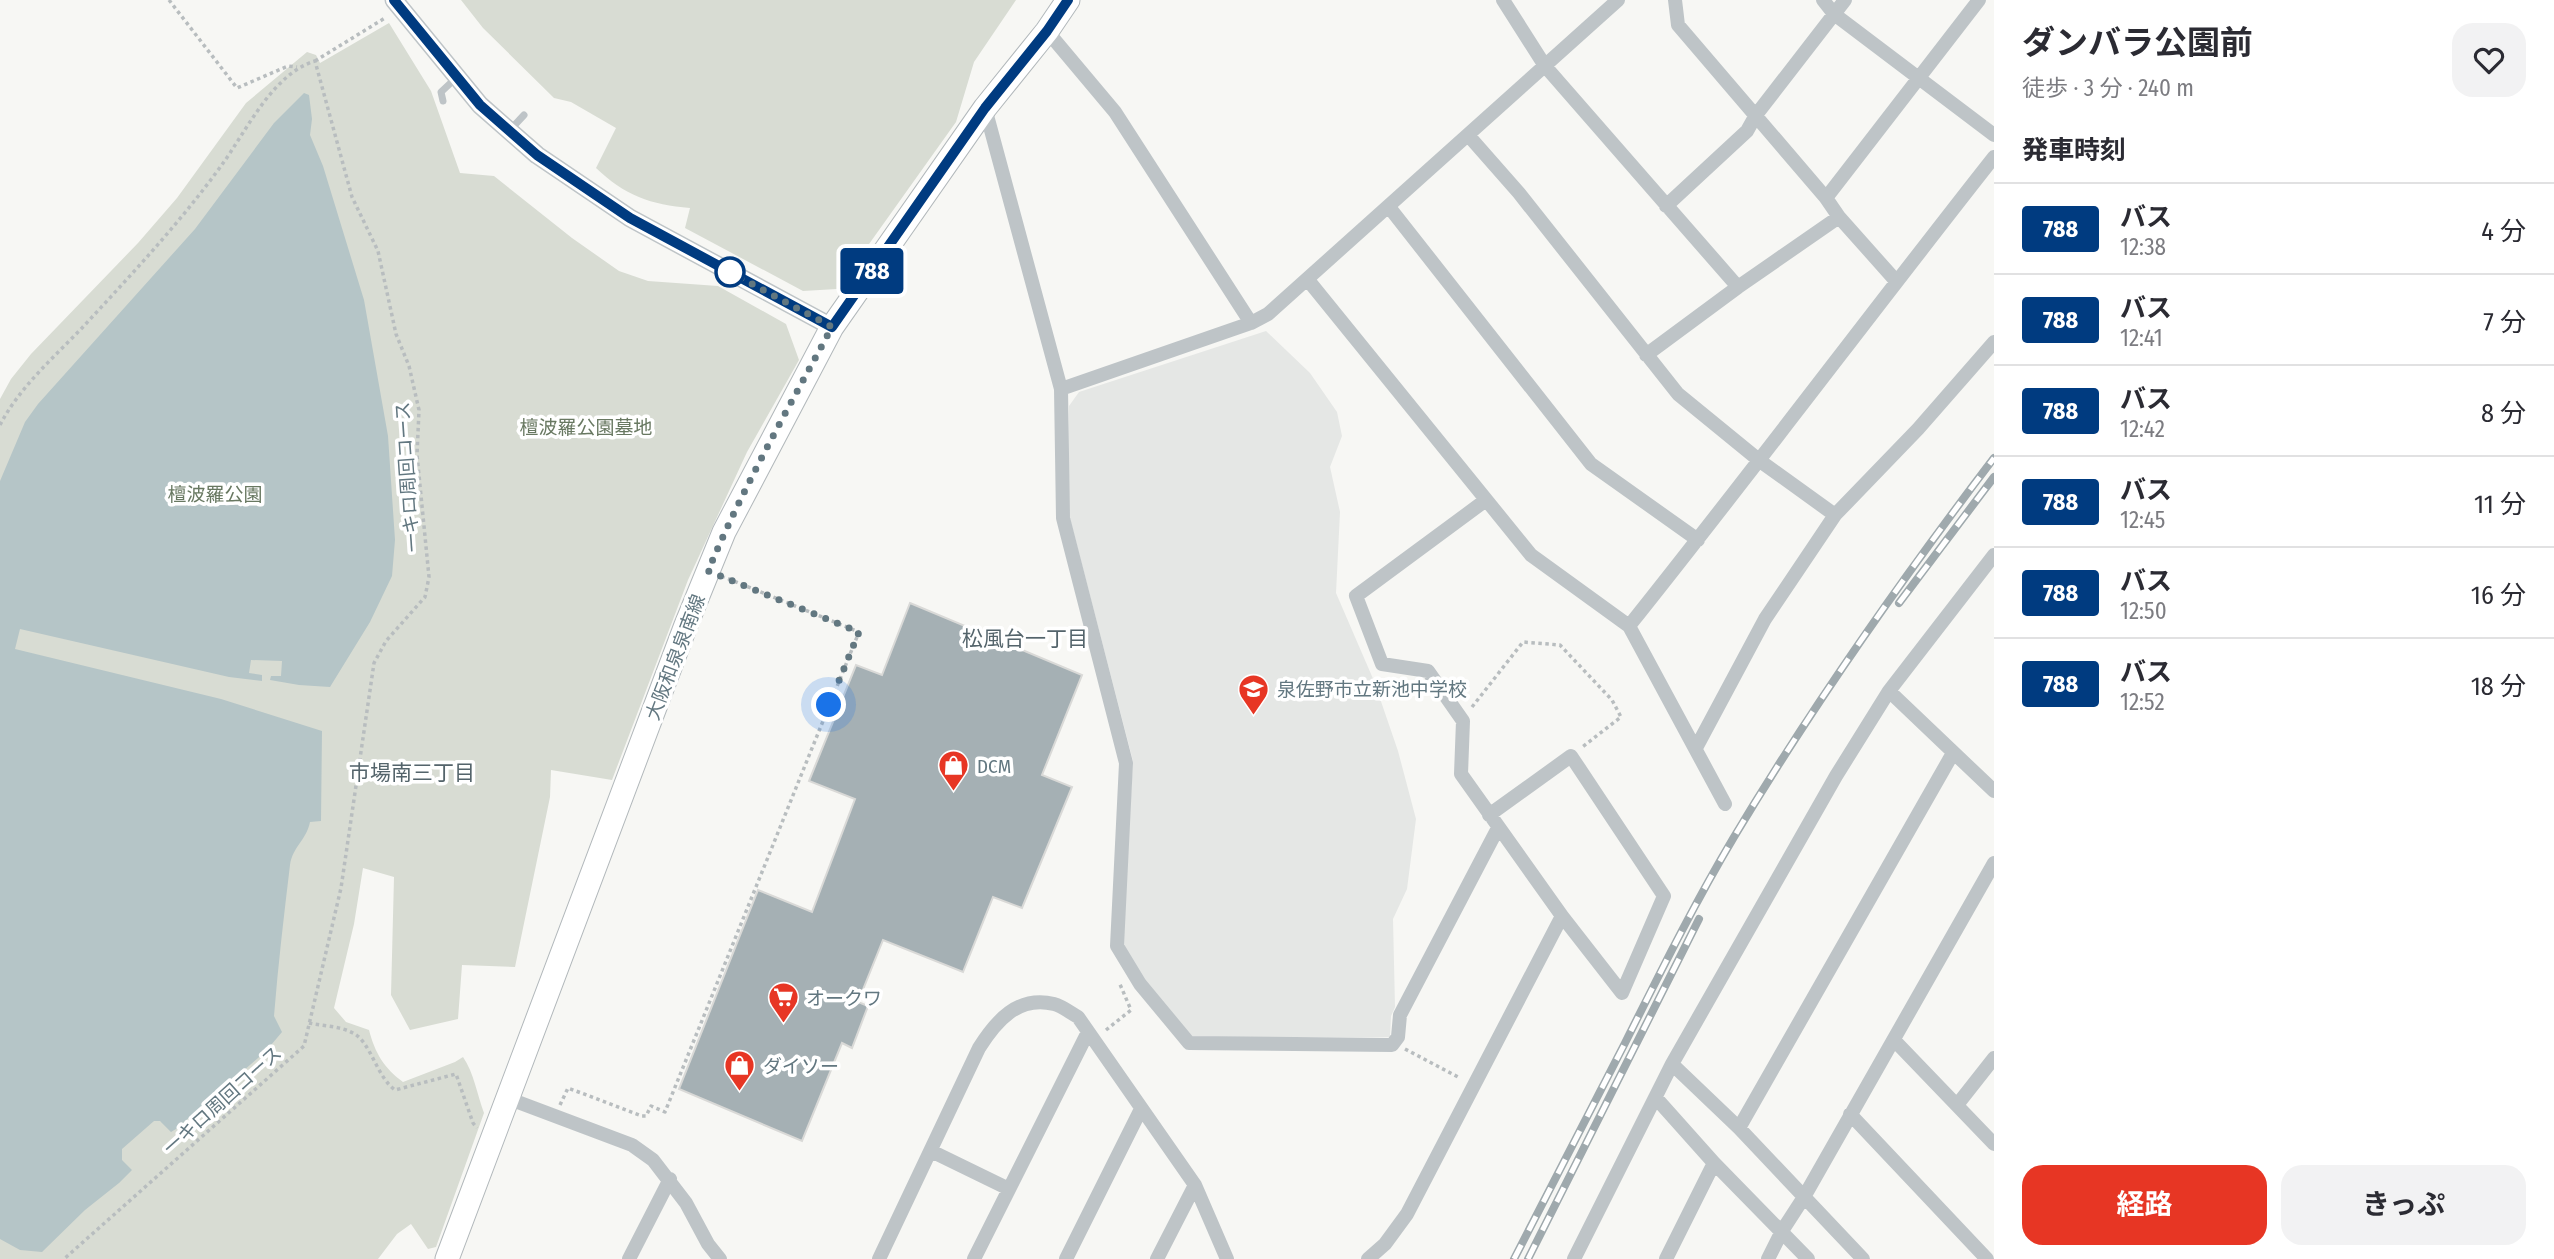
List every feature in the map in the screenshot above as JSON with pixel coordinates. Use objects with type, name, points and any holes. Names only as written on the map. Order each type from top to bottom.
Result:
[{"type":"main road","name":"大阪和泉泉南線","points":[[447,1259],[507,1098],[678,665],[708,571],[724,532],[832,327],[915,221],[985,108],[1047,31],[1068,0]]},
{"type":"street","points":[[1503,0],[1545,66],[1738,286]]},
{"type":"street","points":[[1061,388],[1251,323],[1268,314],[1618,0]]},
{"type":"street","points":[[1675,0],[1678,24],[1896,281]]},
{"type":"street","points":[[1823,0],[1834,14],[1994,135]]},
{"type":"street","points":[[1667,206],[1747,131],[1756,115],[1845,0]]},
{"type":"street","points":[[1826,198],[1979,0]]},
{"type":"street","points":[[397,4],[480,105],[537,155],[630,218],[832,327]]},
{"type":"street","points":[[1047,31],[1115,112],[1251,323]]},
{"type":"street","points":[[985,108],[1061,388],[1063,518],[1126,762],[1117,946],[1140,984],[1189,1043],[1392,1045],[1398,1037],[1400,1015],[1498,828]]},
{"type":"street","points":[[1468,135],[1519,193],[1678,394],[1760,461],[1835,515]]},
{"type":"street","points":[[1629,626],[1994,157]]},
{"type":"street","points":[[1389,206],[1591,464],[1698,540]]},
{"type":"street","points":[[1646,355],[1738,286],[1839,217]]},
{"type":"street","points":[[1308,280],[1531,555],[1629,626],[1725,804]]},
{"type":"street","points":[[1696,748],[1765,619],[1835,515],[1918,429],[1994,342]]},
{"type":"street","points":[[1486,500],[1356,596],[1382,664],[1429,671],[1463,720],[1461,774],[1489,815],[1498,828],[1562,916],[1622,993],[1664,896],[1571,755],[1489,815]]},
{"type":"street","points":[[1574,1259],[1672,1063],[1836,776],[1889,691],[1994,555]]},
{"type":"street","points":[[1889,691],[1994,791]]},
{"type":"street","points":[[1739,1128],[1953,753]]},
{"type":"street","points":[[1768,1259],[1994,863]]},
{"type":"street","points":[[1368,1259],[1385,1244],[1407,1214],[1562,916]]},
{"type":"street","points":[[879,1259],[979,1048],[992,1027],[1009,1011],[1027,1003],[1054,1004],[1078,1017],[1195,1185],[1227,1259]]},
{"type":"street","points":[[974,1259],[1090,1036]]},
{"type":"street","points":[[1894,1040],[1994,1144]]},
{"type":"street","points":[[1957,1105],[1994,1058]]},
{"type":"street","points":[[1672,1063],[1739,1128],[1863,1259]]},
{"type":"street","points":[[507,1098],[632,1145],[653,1160],[670,1179],[708,1244],[720,1259]]},
{"type":"street","points":[[1656,1098],[1714,1163],[1808,1259]]},
{"type":"street","points":[[1066,1259],[1141,1109]]},
{"type":"street","points":[[1850,1114],[1987,1259]]},
{"type":"street","points":[[931,1151],[1009,1189]]},
{"type":"street","points":[[1666,1259],[1714,1163]]},
{"type":"street","points":[[629,1259],[670,1179]]},
{"type":"street","points":[[1157,1259],[1195,1185]]},
{"type":"lane","points":[[443,100],[442,92],[457,77]]},
{"type":"lane","points":[[509,131],[524,115]]},
{"type":"path","points":[[169,0],[237,88],[288,66],[298,68]]},
{"type":"path","points":[[0,425],[8,410],[30,383],[152,252],[221,166],[254,115],[291,73],[315,61],[397,4]]},
{"type":"path","name":"一キロ周回コース","points":[[64,1259],[304,1046],[341,888],[374,663],[386,641],[425,597],[429,577],[417,455],[419,410],[412,377],[396,334],[378,251],[352,197],[315,61]]},
{"type":"path","points":[[555,1116],[568,1088],[642,1116],[646,1116],[651,1106],[665,1112],[859,632],[708,571]]},
{"type":"path","points":[[1463,720],[1522,642],[1560,645],[1612,700],[1621,717],[1571,755]]},
{"type":"path","points":[[1090,1036],[1131,1010]]},
{"type":"path","points":[[309,1023],[351,1031],[360,1037],[384,1082],[395,1090],[456,1074],[473,1123],[482,1133],[493,1135]]},
{"type":"path","points":[[1394,1043],[1474,1085]]},
{"type":"shaded area","name":"檀波羅公園","points":[[304,93],[309,95],[312,119],[310,135],[323,166],[364,300],[388,436],[395,540],[392,576],[370,622],[330,687],[270,680],[271,676],[281,676],[282,661],[251,660],[249,673],[262,675],[262,681],[229,677],[20,629],[15,649],[221,699],[322,731],[321,821],[310,822],[290,865],[274,1016],[282,1032],[266,1051],[176,1129],[171,1132],[160,1121],[154,1121],[122,1149],[122,1160],[132,1170],[42,1252],[20,1250],[0,1239],[0,481],[25,422],[38,404],[195,229],[274,123]]},
{"type":"shaded area","name":"泉佐野市立新池中学校","points":[[1266,331],[1310,373],[1337,412],[1342,436],[1330,467],[1340,512],[1336,593],[1374,681],[1398,751],[1416,819],[1407,889],[1393,919],[1395,1007],[1391,1016],[1390,1037],[1193,1037],[1185,1032],[1143,978],[1122,945],[1133,761],[1068,511],[1069,406],[1079,392]]},
{"type":"green space","points":[[461,0],[1016,0],[974,62],[956,122],[837,289],[803,291],[685,228],[690,208],[639,197],[606,177],[596,168],[616,128],[571,102],[554,98],[483,28]]},
{"type":"green space","name":"檀波羅公園","points":[[389,23],[431,91],[460,173],[494,176],[572,238],[619,271],[648,281],[718,286],[786,324],[799,360],[747,452],[688,580],[612,780],[551,770],[550,797],[515,967],[462,965],[458,1019],[410,1030],[391,995],[394,877],[363,868],[354,924],[334,1008],[346,1022],[369,1030],[381,1059],[403,1082],[463,1057],[473,1077],[484,1113],[436,1247],[428,1249],[411,1224],[397,1234],[378,1259],[0,1259],[0,399],[11,379],[31,354],[138,243],[177,198],[246,103],[307,52],[316,55],[320,63]]},
{"type":"building","name":"DCM","points":[[910,603],[1082,675],[1042,775],[1072,787],[1022,908],[993,897],[963,972],[883,940],[858,1002],[868,1006],[852,1048],[842,1043],[802,1141],[679,1089],[758,890],[812,912],[855,799],[809,781],[856,665],[882,675]]},
{"type":"railway","points":[[1514,1259],[1678,939],[1734,837],[1859,644],[1994,458]]},
{"type":"railway","points":[[1899,603],[1994,477]]},
{"type":"railway","points":[[1528,1259],[1699,919]]},
{"type":"bus line","name":"788","points":[[394,0],[480,105],[537,155],[630,218],[832,327],[985,108],[1047,31],[1068,0]]},
{"type":"place","name":"泉佐野市立新池中学校","points":[[1254,716]]},
{"type":"place","name":"DCM","points":[[954,793]]},
{"type":"place","name":"オークワ","points":[[783,1025]]},
{"type":"place","name":"ダイソー","points":[[740,1093]]},
{"type":"district","name":"松風台一丁目","points":[[1025,639]]},
{"type":"district","name":"市場南三丁目","points":[[412,773]]},
{"type":"route","points":[[730,272],[832,327],[724,532],[708,571],[859,632],[829,705]]},
{"type":"park label","name":"檀波羅公園墓地","points":[[586,427]]}]
